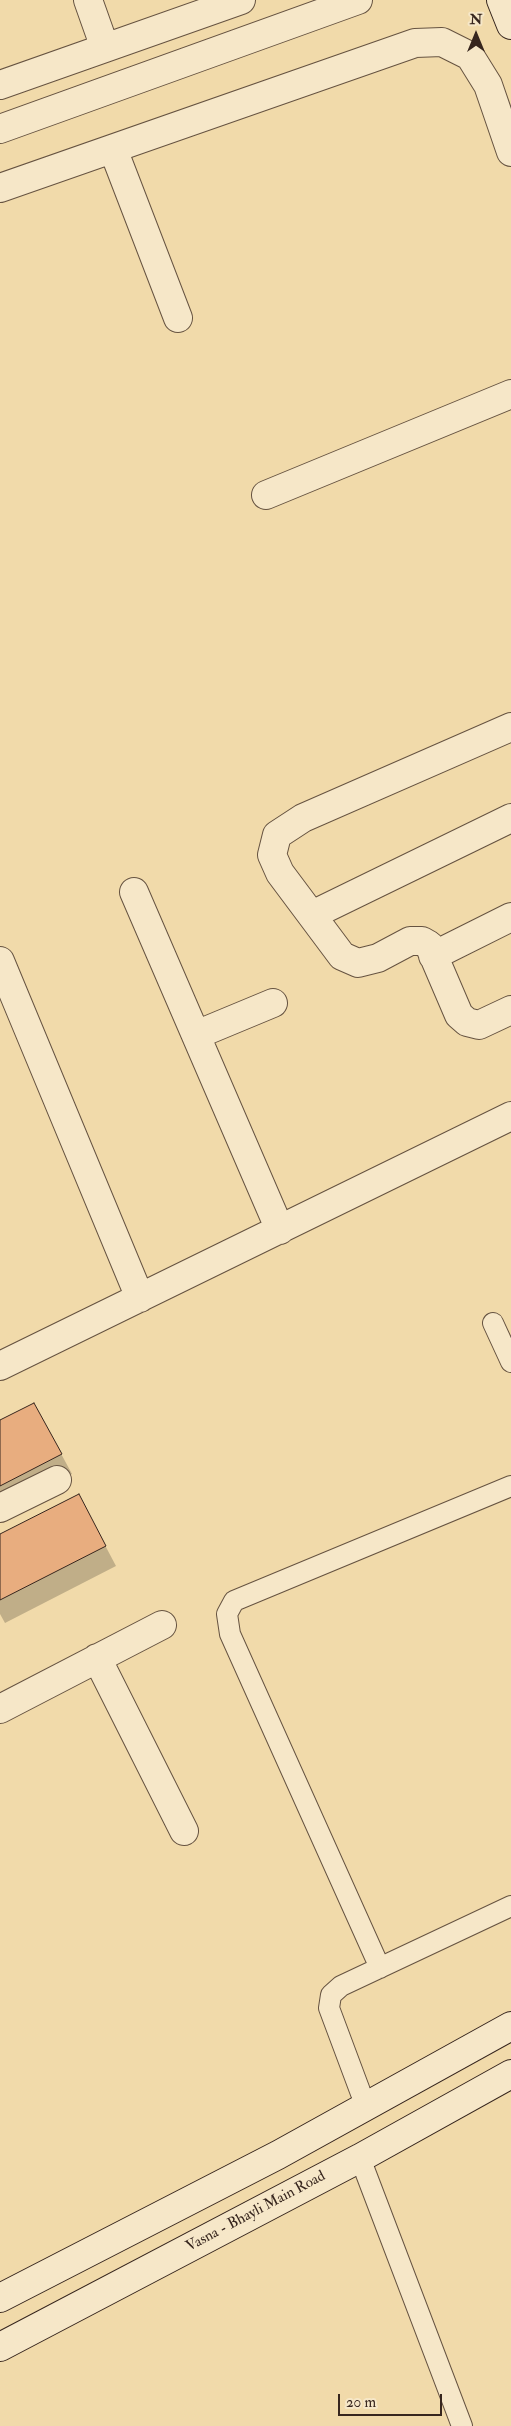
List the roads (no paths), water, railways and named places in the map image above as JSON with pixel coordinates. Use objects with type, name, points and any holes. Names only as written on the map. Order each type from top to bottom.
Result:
[{"type":"street","points":[[88,0],[106,48]]},
{"type":"street","points":[[0,86],[241,0]]},
{"type":"street","points":[[0,129],[358,0]]},
{"type":"street","points":[[501,0],[511,25]]},
{"type":"street","points":[[0,188],[415,43],[442,42],[470,56],[488,85],[511,152]]},
{"type":"street","points":[[113,149],[178,318]]},
{"type":"street","points":[[266,495],[511,394]]},
{"type":"street","points":[[511,727],[303,818],[277,835],[272,855],[277,867],[342,956],[358,962],[378,958],[410,941],[422,941],[429,945],[459,1015],[467,1022],[479,1024],[511,1010]]},
{"type":"street","points":[[312,916],[511,818]]},
{"type":"street","points":[[134,892],[280,1230]]},
{"type":"street","points":[[433,956],[511,918]]},
{"type":"street","points":[[0,961],[140,1298]]},
{"type":"street","points":[[196,1035],[273,1003]]},
{"type":"street","points":[[0,1366],[511,1116]]},
{"type":"street","points":[[0,1508],[58,1480]]},
{"type":"street","points":[[0,1709],[162,1625]]},
{"type":"street","points":[[97,1658],[184,1831]]},
{"type":"street","points":[[0,2298],[278,2155],[511,2026]]},
{"type":"street","name":"Vasna - Bhayli Main Road","points":[[0,2347],[360,2158],[511,2074]]},
{"type":"lane","points":[[493,1323],[511,1362]]},
{"type":"lane","points":[[380,1968],[230,1634],[227,1614],[234,1600],[511,1486]]},
{"type":"lane","points":[[366,2106],[329,2008],[331,1995],[342,1986],[511,1906]]},
{"type":"lane","points":[[360,2158],[462,2426]]}]
